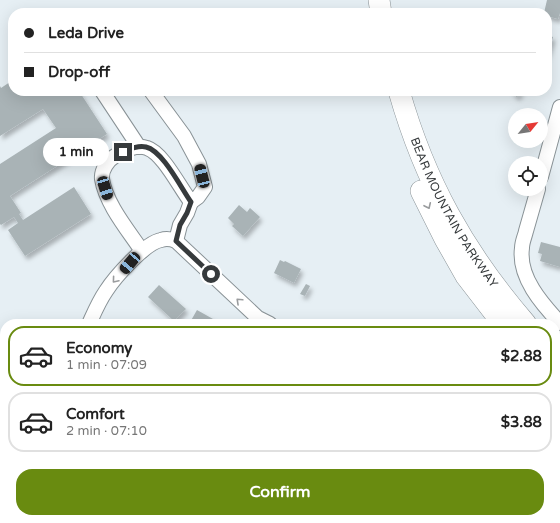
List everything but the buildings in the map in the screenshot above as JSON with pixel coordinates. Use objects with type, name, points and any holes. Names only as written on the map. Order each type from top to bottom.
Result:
[{"type":"highway","name":"BEAR MOUNTAIN PARKWAY","points":[[387,96],[402,144],[435,221],[466,276],[499,319]]},
{"type":"highway","name":"BEAR MOUNTAIN PARKWAY","points":[[401,96],[422,160],[445,208],[482,268],[522,319]]},
{"type":"street","points":[[105,96],[139,147]]},
{"type":"street","points":[[155,96],[184,136],[199,164],[205,188],[198,197],[191,202],[180,225],[176,241]]},
{"type":"street","points":[[547,156],[560,107]]},
{"type":"street","points":[[142,252],[109,199],[102,178],[104,168],[112,158],[134,147],[146,147],[155,152],[162,158],[191,202]]},
{"type":"street","points":[[536,196],[522,248],[522,259],[525,272],[532,286],[541,301],[557,319]]},
{"type":"street","points":[[92,319],[106,291],[130,263],[147,246],[168,238],[176,241],[260,319]]},
{"type":"route","points":[[123,152],[134,147],[146,147],[162,158],[191,202],[180,225],[176,241],[211,274]]}]
